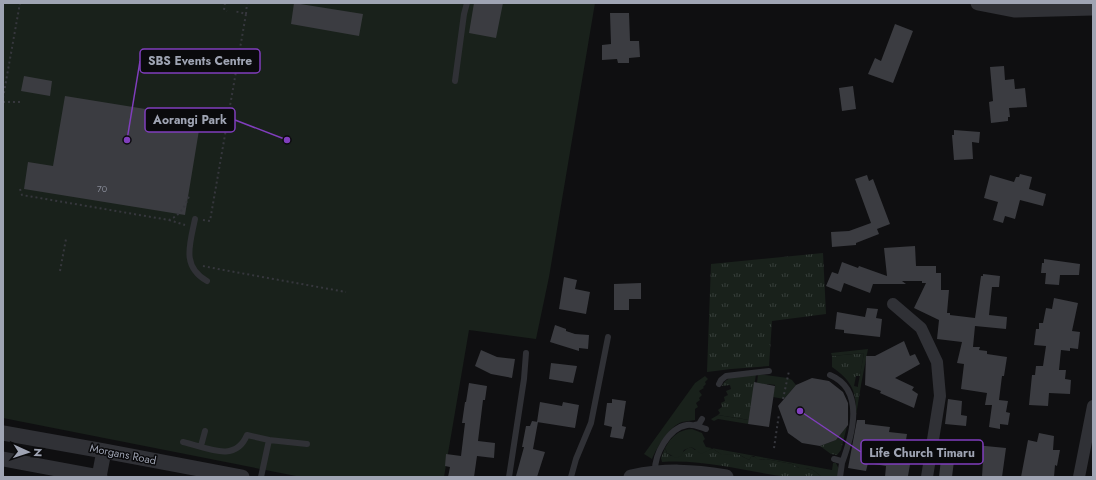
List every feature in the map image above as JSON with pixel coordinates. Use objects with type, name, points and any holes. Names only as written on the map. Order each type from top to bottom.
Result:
[{"type":"street","points":[[978,3],[1014,10],[1093,8]]},
{"type":"street","points":[[893,304],[921,328],[937,362],[940,396],[927,477]]},
{"type":"street","points":[[1079,477],[1093,406]]},
{"type":"street","name":"Morgans Road","points":[[3,433],[242,477]]},
{"type":"street","points":[[3,459],[100,477],[104,451]]},
{"type":"street","points":[[631,477],[655,473],[687,472],[726,477]]},
{"type":"lane","points":[[455,81],[464,14],[467,3]]},
{"type":"lane","points":[[197,221],[190,242],[189,256],[194,271],[207,281]]},
{"type":"lane","points":[[571,477],[576,458],[591,423],[608,337]]},
{"type":"lane","points":[[509,477],[521,402],[526,353]]},
{"type":"lane","points":[[719,384],[726,376],[769,371]]},
{"type":"lane","points":[[830,375],[839,380],[847,389],[853,404],[850,437],[842,463],[840,477]]},
{"type":"lane","points":[[655,473],[657,458],[666,440],[671,434],[682,426],[699,424],[702,419]]},
{"type":"lane","points":[[695,425],[706,429]]},
{"type":"lane","points":[[201,446],[205,431]]},
{"type":"lane","points":[[183,442],[228,452],[240,446],[245,440],[247,434],[269,440],[306,444]]},
{"type":"lane","points":[[261,477],[269,440]]},
{"type":"lane","points":[[834,459],[839,460],[842,463]]},
{"type":"path","points":[[3,98],[20,3]]},
{"type":"path","points":[[225,3],[224,10],[227,10]]},
{"type":"path","points":[[197,221],[200,219],[210,221],[247,3]]},
{"type":"path","points":[[234,12],[246,14]]},
{"type":"path","points":[[3,102],[20,102]]},
{"type":"path","points":[[20,189],[22,195],[169,220],[189,226]]},
{"type":"path","points":[[169,220],[178,216],[186,204],[189,196]]},
{"type":"path","points":[[60,271],[66,239]]},
{"type":"path","points":[[200,265],[255,277],[346,292]]},
{"type":"path","points":[[783,399],[789,371]]},
{"type":"path","points":[[774,448],[779,414]]},
{"type":"green space","points":[[3,3],[595,3],[549,277],[536,339],[469,330],[444,477],[301,477],[3,418]]},
{"type":"green space","points":[[823,253],[826,314],[772,321],[769,366],[707,372],[711,264]]},
{"type":"green space","points":[[868,349],[861,385],[858,385],[864,353],[832,356],[831,353]]},
{"type":"green space","points":[[864,353],[860,376],[856,376],[854,386],[858,387],[858,385],[861,385],[856,415],[855,399],[852,387],[839,372],[832,367],[832,356]]},
{"type":"green space","points":[[756,374],[749,420],[718,415],[720,413],[718,410],[722,407],[721,403],[725,401],[724,397],[728,395],[726,391],[731,389],[730,385],[722,386],[724,382],[732,377]]},
{"type":"green space","points":[[758,374],[788,378],[796,385],[784,399],[773,397],[775,385],[767,384],[767,387],[757,383]]},
{"type":"green space","points":[[705,376],[708,379],[705,382],[706,384],[703,387],[704,388],[699,391],[702,395],[699,398],[700,400],[696,403],[698,407],[695,409],[695,420],[677,424],[661,443],[652,459],[644,454],[695,383]]},
{"type":"green space","points":[[718,415],[749,420],[748,424],[718,419],[714,421],[711,419]]},
{"type":"green space","points":[[847,426],[841,450],[837,455],[831,454],[820,446],[836,440]]},
{"type":"green space","points":[[692,429],[702,433],[705,439],[703,441],[706,447],[712,448],[700,453],[691,447],[684,450],[681,456],[676,458],[667,453],[665,448],[676,434]]},
{"type":"green space","points":[[691,447],[695,450],[714,449],[722,454],[736,454],[749,460],[751,457],[755,457],[760,460],[766,459],[792,464],[799,468],[813,470],[822,477],[789,477],[695,462],[662,462],[661,458],[665,448],[667,453],[671,456],[683,452]]},
{"type":"green space","points":[[712,448],[832,470],[833,463],[836,463],[839,469],[838,477],[822,477],[813,470],[799,468],[792,464],[766,459],[758,460],[754,456],[749,460],[738,454],[722,455]]},
{"type":"building","points":[[294,3],[363,14],[359,36],[291,24]]},
{"type":"building","points":[[474,3],[503,3],[496,38],[469,33]]},
{"type":"building","points":[[610,13],[629,13],[630,41],[639,41],[640,57],[629,58],[629,63],[618,63],[617,59],[602,60],[602,45],[611,44]]},
{"type":"building","points":[[895,24],[913,31],[893,83],[868,74],[875,58],[881,61]]},
{"type":"building","points":[[1004,66],[1005,80],[1014,79],[1015,89],[1025,88],[1027,107],[1009,108],[1010,117],[1008,117],[1008,121],[991,123],[989,102],[993,101],[990,67]]},
{"type":"building","points":[[24,76],[52,81],[50,96],[21,91]]},
{"type":"building","points":[[853,86],[856,109],[842,111],[839,88]]},
{"type":"building","points":[[65,96],[201,118],[185,215],[24,189],[28,162],[53,166]]},
{"type":"building","points":[[954,130],[980,132],[979,143],[972,142],[973,159],[954,160],[952,135],[954,135]]},
{"type":"building","points":[[1020,174],[1032,177],[1029,189],[1046,194],[1043,206],[1020,200],[1015,219],[1005,216],[1003,223],[993,220],[998,202],[984,198],[990,175],[1014,182],[1016,177],[1019,177]]},
{"type":"building","points":[[867,175],[869,181],[873,179],[890,224],[877,229],[879,234],[856,243],[856,245],[832,247],[831,232],[849,231],[871,223],[855,179]]},
{"type":"building","points":[[915,246],[916,266],[936,266],[936,273],[941,273],[941,290],[949,290],[947,313],[950,313],[950,315],[975,318],[981,276],[983,276],[983,274],[1000,276],[999,287],[992,287],[989,315],[1007,317],[1006,329],[975,326],[973,347],[980,347],[979,350],[987,351],[987,354],[1007,357],[1004,376],[1002,376],[999,400],[1008,401],[1006,412],[1010,413],[1008,425],[1000,424],[1000,429],[989,427],[992,405],[985,405],[987,393],[961,389],[964,364],[957,363],[962,342],[937,339],[939,320],[914,308],[926,283],[922,283],[922,281],[902,281],[906,284],[873,284],[870,293],[844,283],[841,292],[826,286],[832,272],[838,274],[842,262],[858,268],[859,266],[887,276],[884,248]]},
{"type":"building","points":[[1044,259],[1080,264],[1079,275],[1060,275],[1059,285],[1045,284],[1046,273],[1041,273]]},
{"type":"building","points":[[564,277],[577,280],[575,289],[590,292],[586,314],[559,309]]},
{"type":"building","points":[[641,283],[641,299],[629,299],[629,310],[614,310],[614,284]]},
{"type":"building","points":[[1054,298],[1078,303],[1072,331],[1080,332],[1078,349],[1070,348],[1070,351],[1061,350],[1059,370],[1066,370],[1065,379],[1071,380],[1070,394],[1049,393],[1048,406],[1029,405],[1032,375],[1035,375],[1036,366],[1043,366],[1046,346],[1034,345],[1036,329],[1039,329],[1039,323],[1043,323],[1046,308],[1052,309]]},
{"type":"building","points":[[867,308],[878,309],[876,318],[882,319],[880,337],[844,333],[844,330],[835,329],[837,312],[865,317]]},
{"type":"building","points":[[555,325],[575,334],[589,335],[588,349],[579,348],[579,351],[550,342]]},
{"type":"building","points":[[904,341],[910,356],[915,354],[920,364],[895,378],[914,387],[912,390],[918,394],[914,408],[880,393],[881,391],[865,385],[866,356],[875,356]]},
{"type":"building","points":[[481,350],[497,357],[515,359],[512,378],[491,374],[475,366]]},
{"type":"building","points":[[551,363],[577,366],[573,383],[549,379]]},
{"type":"building","points":[[812,378],[829,381],[843,392],[848,403],[848,425],[836,440],[820,446],[802,443],[788,433],[778,406],[796,385]]},
{"type":"building","points":[[754,382],[775,386],[769,427],[748,424]]},
{"type":"building","points":[[469,383],[487,386],[485,400],[483,400],[478,441],[495,443],[494,458],[477,456],[474,477],[448,477],[450,467],[445,466],[446,454],[461,456],[465,423],[462,423]]},
{"type":"building","points":[[612,399],[626,401],[622,426],[626,427],[623,439],[610,437],[612,427],[604,425],[607,403],[612,403]]},
{"type":"building","points":[[948,399],[962,401],[961,415],[967,416],[966,426],[945,424]]},
{"type":"building","points":[[540,402],[562,406],[563,402],[579,405],[575,428],[537,422]]},
{"type":"building","points":[[857,420],[865,420],[865,424],[890,427],[889,432],[907,434],[904,452],[912,453],[908,476],[885,477],[886,466],[868,463],[866,471],[848,468]]},
{"type":"building","points":[[532,421],[538,422],[533,449],[545,452],[537,477],[517,477],[516,476],[524,447],[522,447],[526,426],[530,426]]},
{"type":"building","points":[[1039,433],[1054,436],[1053,450],[1060,450],[1057,466],[1055,465],[1054,477],[1021,477],[1028,440],[1037,442]]},
{"type":"building","points":[[962,440],[975,442],[975,445],[1006,448],[1002,477],[982,477],[983,460],[980,460],[981,456],[960,453]]},
{"type":"building","points":[[941,459],[954,461],[952,477],[939,477]]},
{"type":"place","name":"SBS Events Centre","points":[[127,140]]},
{"type":"place","name":"Aorangi Park","points":[[287,140]]},
{"type":"place","name":"Life Church Timaru","points":[[800,411]]}]
